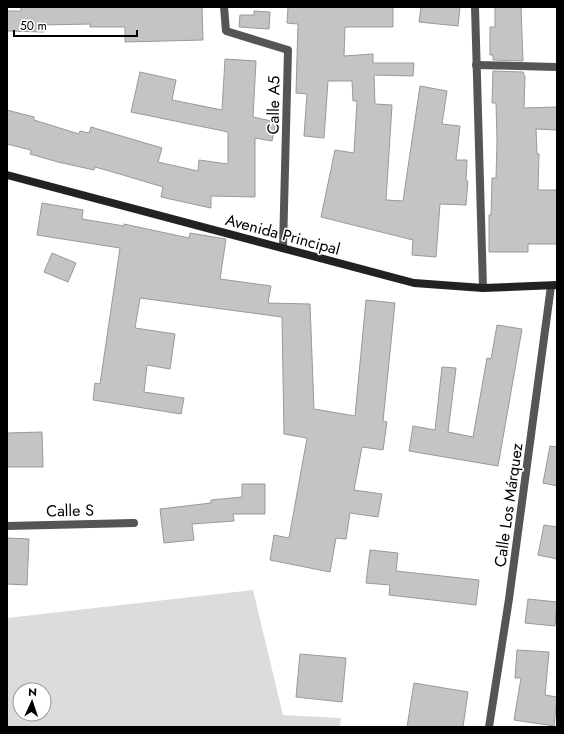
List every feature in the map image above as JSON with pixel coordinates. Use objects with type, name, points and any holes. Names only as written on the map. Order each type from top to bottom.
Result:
[{"type":"street","name":"Calle A5","points":[[224,7],[226,31],[288,50],[283,248]]},
{"type":"street","points":[[475,7],[483,288]]},
{"type":"street","points":[[476,65],[557,67]]},
{"type":"street","name":"Avenida Principal","points":[[7,175],[414,283],[483,288],[554,285]]},
{"type":"street","name":"Calle Los Márquez","points":[[489,727],[554,285]]},
{"type":"street","name":"Calle S","points":[[7,526],[134,522]]},
{"type":"shaded area","points":[[253,590],[283,715],[341,718],[340,727],[7,727],[7,618]]},
{"type":"building","points":[[21,7],[202,7],[203,40],[125,42],[125,27],[90,27],[90,24],[44,25],[44,32],[7,31],[7,11],[21,11]]},
{"type":"building","points":[[288,7],[393,7],[393,27],[345,27],[344,56],[373,54],[373,63],[414,63],[413,76],[374,75],[375,104],[392,105],[386,200],[403,201],[420,86],[447,91],[442,124],[460,126],[456,160],[467,160],[466,181],[468,181],[466,205],[440,204],[436,257],[412,255],[413,240],[321,217],[335,150],[354,153],[357,101],[353,101],[352,81],[328,81],[324,138],[304,136],[307,94],[296,93],[298,24],[287,23]]},
{"type":"building","points":[[421,7],[460,7],[458,26],[419,22]]},
{"type":"building","points":[[495,7],[521,7],[523,61],[493,60],[493,55],[490,55],[490,27],[495,27]]},
{"type":"building","points":[[254,11],[270,12],[269,29],[239,27],[240,15],[254,15]]},
{"type":"building","points":[[225,59],[256,61],[253,117],[276,122],[272,141],[255,138],[255,197],[211,196],[211,208],[161,197],[163,187],[95,167],[94,170],[58,162],[30,154],[31,150],[7,144],[7,110],[34,117],[34,120],[79,134],[80,131],[89,133],[91,127],[162,148],[158,162],[198,171],[199,160],[228,164],[228,132],[131,112],[140,72],[176,80],[172,100],[222,110]]},
{"type":"building","points":[[493,71],[523,72],[525,77],[524,108],[557,107],[557,130],[536,129],[537,154],[539,154],[538,190],[557,190],[557,244],[528,244],[528,252],[489,252],[489,215],[491,215],[492,178],[496,178],[497,141],[496,103],[492,103]]},
{"type":"building","points":[[42,203],[83,210],[82,219],[124,226],[124,224],[189,238],[190,233],[226,239],[220,279],[271,286],[268,303],[310,304],[314,409],[355,416],[366,300],[395,303],[383,421],[387,422],[383,450],[362,447],[354,490],[382,494],[378,517],[350,513],[346,539],[336,538],[330,572],[270,560],[274,535],[289,538],[307,438],[284,434],[282,317],[140,298],[135,328],[175,334],[170,369],[147,365],[144,392],[184,398],[181,414],[93,400],[95,383],[100,384],[120,248],[37,235]]},
{"type":"building","points":[[52,253],[76,263],[68,282],[44,272]]},
{"type":"building","points":[[497,325],[522,329],[498,466],[409,451],[413,426],[435,430],[442,367],[456,368],[448,432],[473,437],[487,358],[491,359]]},
{"type":"building","points":[[42,432],[43,467],[7,467],[7,433]]},
{"type":"building","points":[[550,446],[557,447],[557,486],[543,483]]},
{"type":"building","points":[[242,484],[265,484],[265,514],[233,514],[234,521],[192,524],[194,540],[164,543],[160,509],[211,503],[211,500],[242,497]]},
{"type":"building","points":[[544,525],[557,527],[557,559],[538,555]]},
{"type":"building","points":[[7,538],[29,539],[27,585],[7,584]]},
{"type":"building","points":[[370,550],[398,553],[396,571],[479,580],[476,605],[389,595],[390,585],[366,583]]},
{"type":"building","points":[[528,599],[557,602],[555,626],[525,623]]},
{"type":"building","points":[[517,650],[549,652],[545,695],[557,697],[554,726],[514,720],[521,678],[515,678]]},
{"type":"building","points":[[300,654],[346,658],[342,702],[296,697]]},
{"type":"building","points":[[414,683],[468,692],[463,727],[407,727]]}]
